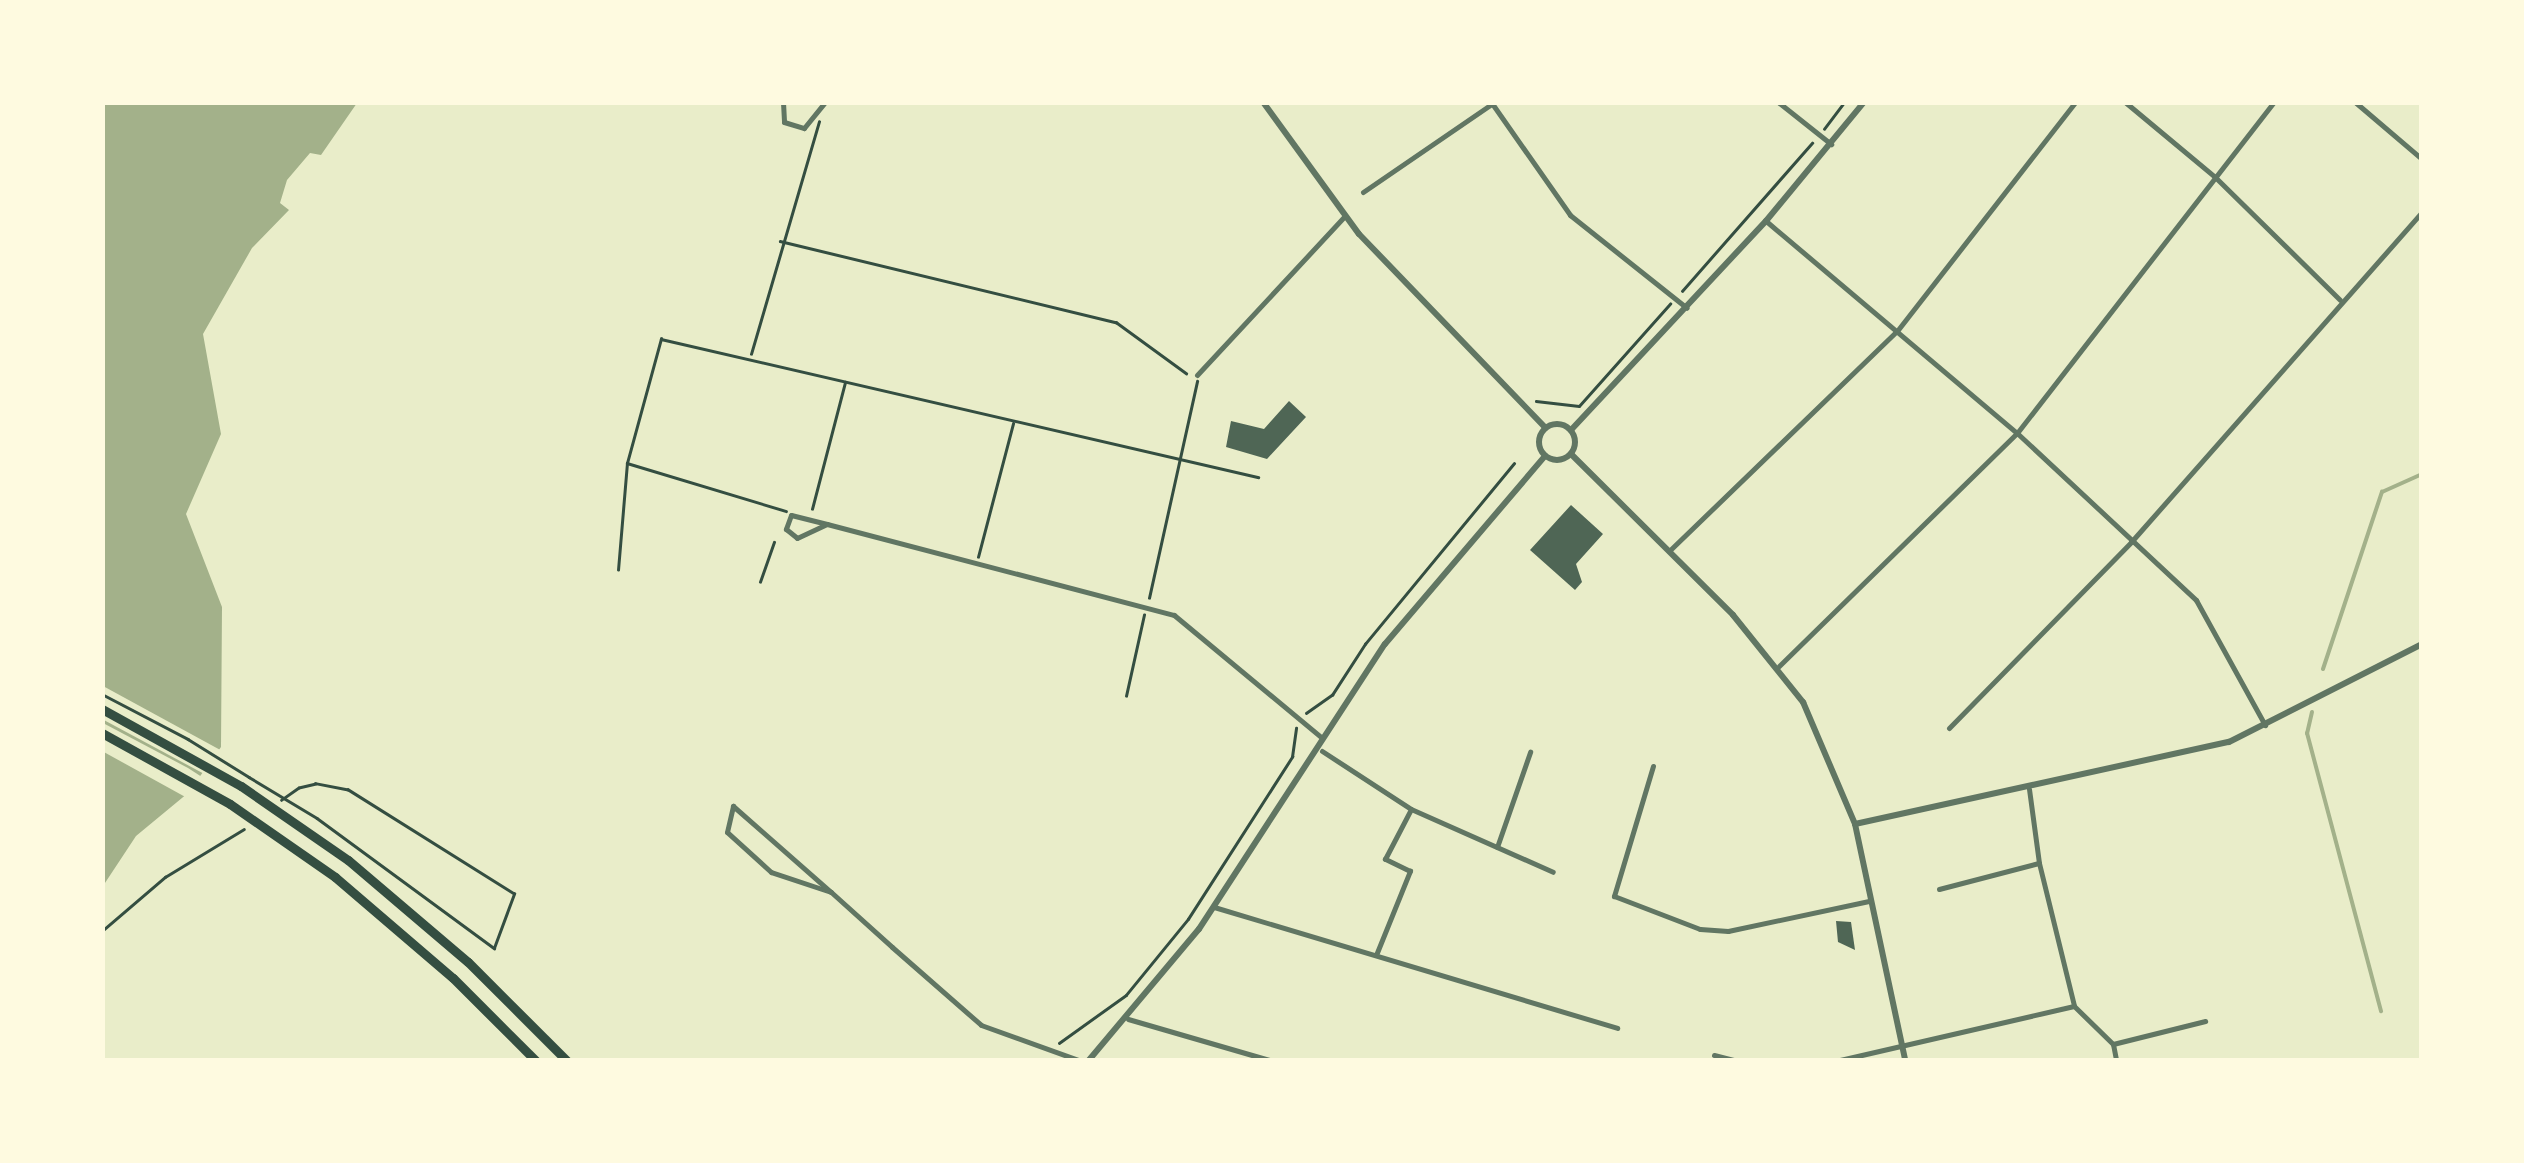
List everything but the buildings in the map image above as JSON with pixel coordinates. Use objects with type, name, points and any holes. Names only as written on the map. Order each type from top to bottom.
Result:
[{"type":"highway","points":[[102,709],[308,830],[443,939],[566,1060]]},
{"type":"highway","points":[[102,733],[296,848],[404,934],[536,1060]]},
{"type":"street","points":[[784,102],[784,122],[796,128],[824,105]]},
{"type":"street","points":[[1263,102],[1344,217],[1546,428],[1571,430]]},
{"type":"street","points":[[1778,102],[1831,144]]},
{"type":"street","points":[[1864,102],[1766,220],[1571,430],[1571,454],[1669,550],[1778,666],[1803,702],[1854,824],[1905,1060]]},
{"type":"street","points":[[1669,550],[1897,331],[2076,102]]},
{"type":"street","points":[[2125,102],[2214,177],[2341,300]]},
{"type":"street","points":[[1778,666],[2017,434],[2274,102]]},
{"type":"street","points":[[2355,102],[2422,159]]},
{"type":"street","points":[[1363,192],[1492,103],[1570,215],[1687,308]]},
{"type":"street","points":[[1950,728],[2132,542],[2422,212]]},
{"type":"street","points":[[1198,374],[1344,217]]},
{"type":"street","points":[[1766,220],[2017,434],[2208,615],[2265,725]]},
{"type":"street","points":[[1544,456],[1539,441],[1546,428]]},
{"type":"street","points":[[1544,456],[1558,460],[1571,454]]},
{"type":"street","points":[[1089,1060],[1128,1019],[1214,907],[1320,736],[1386,644],[1544,456]]},
{"type":"street","points":[[827,524],[797,538],[786,528],[791,516],[810,520],[827,524],[978,560],[1147,604],[1198,632],[1320,736]]},
{"type":"street","points":[[1854,824],[2030,789],[2228,742],[2422,644]]},
{"type":"street","points":[[1322,751],[1411,809],[1553,872]]},
{"type":"street","points":[[1497,846],[1530,752]]},
{"type":"street","points":[[1653,766],[1614,896],[1700,929],[1728,930],[1868,902]]},
{"type":"street","points":[[2030,789],[2040,863],[2074,1006],[2113,1044],[2116,1060]]},
{"type":"street","points":[[831,892],[772,872],[727,832],[734,806],[803,868],[831,892],[981,1025],[1078,1060]]},
{"type":"street","points":[[1376,955],[1410,872],[1385,860],[1411,809]]},
{"type":"street","points":[[1939,888],[2040,863]]},
{"type":"street","points":[[1214,907],[1616,1028]]},
{"type":"street","points":[[1840,1060],[1861,1059],[2074,1006]]},
{"type":"street","points":[[1128,1019],[1269,1060]]},
{"type":"street","points":[[2113,1044],[2205,1020]]},
{"type":"street","points":[[1714,1056],[1734,1060]]},
{"type":"path","points":[[1529,408],[1538,399],[1578,406],[1844,102]]},
{"type":"path","points":[[750,355],[780,241],[824,105]]},
{"type":"path","points":[[780,241],[1116,322],[1182,372],[1198,374],[1183,464],[1126,696]]},
{"type":"path","points":[[618,570],[627,463],[661,339],[750,355],[1013,424],[1183,464],[1258,477]]},
{"type":"path","points":[[810,520],[844,382]]},
{"type":"path","points":[[978,560],[1013,424]]},
{"type":"path","points":[[1052,1048],[1109,1012],[1156,960],[1292,757],[1301,720],[1332,695],[1365,644],[1514,462]]},
{"type":"path","points":[[627,463],[782,507],[791,516]]},
{"type":"path","points":[[760,582],[774,542]]},
{"type":"path","points":[[102,694],[316,818],[494,948],[514,894],[454,862],[362,798],[316,784],[298,788],[269,810]]},
{"type":"path","points":[[102,931],[165,877],[257,819]]},
{"type":"shaded area","points":[[103,103],[357,103],[321,155],[310,153],[287,180],[280,203],[289,210],[252,248],[203,334],[221,434],[186,514],[222,607],[221,747],[188,793],[136,836],[103,886]]},
{"type":"pier","points":[[103,686],[224,752],[208,776],[102,719]]},
{"type":"pier","points":[[103,723],[205,779],[189,799],[102,751]]},
{"type":"waterway","points":[[2323,669],[2382,492],[2422,474]]},
{"type":"waterway","points":[[2312,712],[2307,733],[2381,1011]]}]
